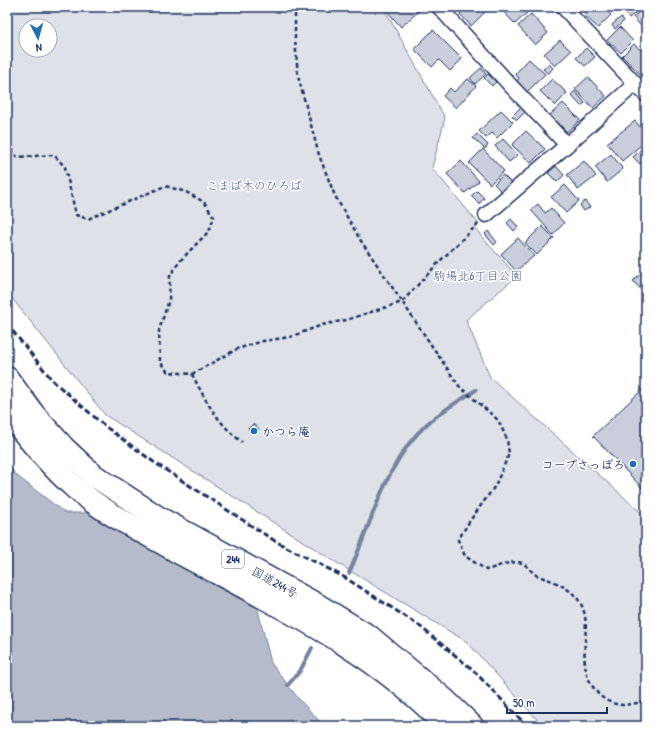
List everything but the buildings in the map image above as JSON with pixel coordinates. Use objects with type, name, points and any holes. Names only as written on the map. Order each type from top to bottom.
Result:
[{"type":"highway","name":"国道244号","points":[[7,378],[35,416],[64,448],[93,475],[159,518],[319,606],[370,637],[445,700],[472,726]]},
{"type":"highway","name":"国道244号","points":[[7,412],[47,461],[76,489],[99,505],[152,537],[310,624],[357,653],[389,676],[446,726]]},
{"type":"street","points":[[439,7],[510,85],[568,145]]},
{"type":"street","points":[[563,7],[646,95]]},
{"type":"street","points":[[486,215],[568,145],[635,84]]},
{"type":"path","points":[[295,7],[295,39],[298,76],[319,155],[335,196],[361,241],[462,390],[498,420],[507,439],[508,454],[495,486],[468,522],[458,540],[465,556],[486,570],[513,562],[523,564],[535,576],[552,581],[570,590],[581,604],[586,621],[584,663],[588,682],[600,696],[617,705],[646,702]]},
{"type":"path","points":[[7,143],[17,157],[54,155],[65,166],[76,215],[88,218],[165,186],[186,192],[204,202],[214,217],[209,231],[179,262],[170,276],[169,300],[159,330],[160,362],[168,372],[192,374],[237,350],[264,341],[290,337],[322,325],[346,320],[402,302],[486,215]]},
{"type":"path","points":[[192,374],[207,403],[220,421],[242,442]]},
{"type":"green space","name":"こまば木のひろば","points":[[7,7],[383,7],[445,118],[432,168],[479,224],[476,229],[481,236],[517,276],[466,320],[490,377],[646,517],[646,726],[543,726],[467,642],[337,563],[105,415],[7,292]]},
{"type":"water","points":[[7,464],[16,475],[65,513],[91,513],[257,606],[271,663],[298,698],[324,726],[7,726]]},
{"type":"waterway","points":[[349,573],[381,494],[401,455],[413,438],[428,423],[446,409],[476,390]]},
{"type":"waterway","points":[[288,685],[300,671],[312,648]]},
{"type":"railway","points":[[7,324],[53,381],[106,427],[155,463],[275,541],[344,577],[417,624],[473,670],[527,726]]},
{"type":"place","name":"かつら庵","points":[[254,431]]},
{"type":"place","name":"コープさっぽろ","points":[[633,464]]},
{"type":"park label","name":"駒場北6丁目公園","points":[[478,275]]}]
